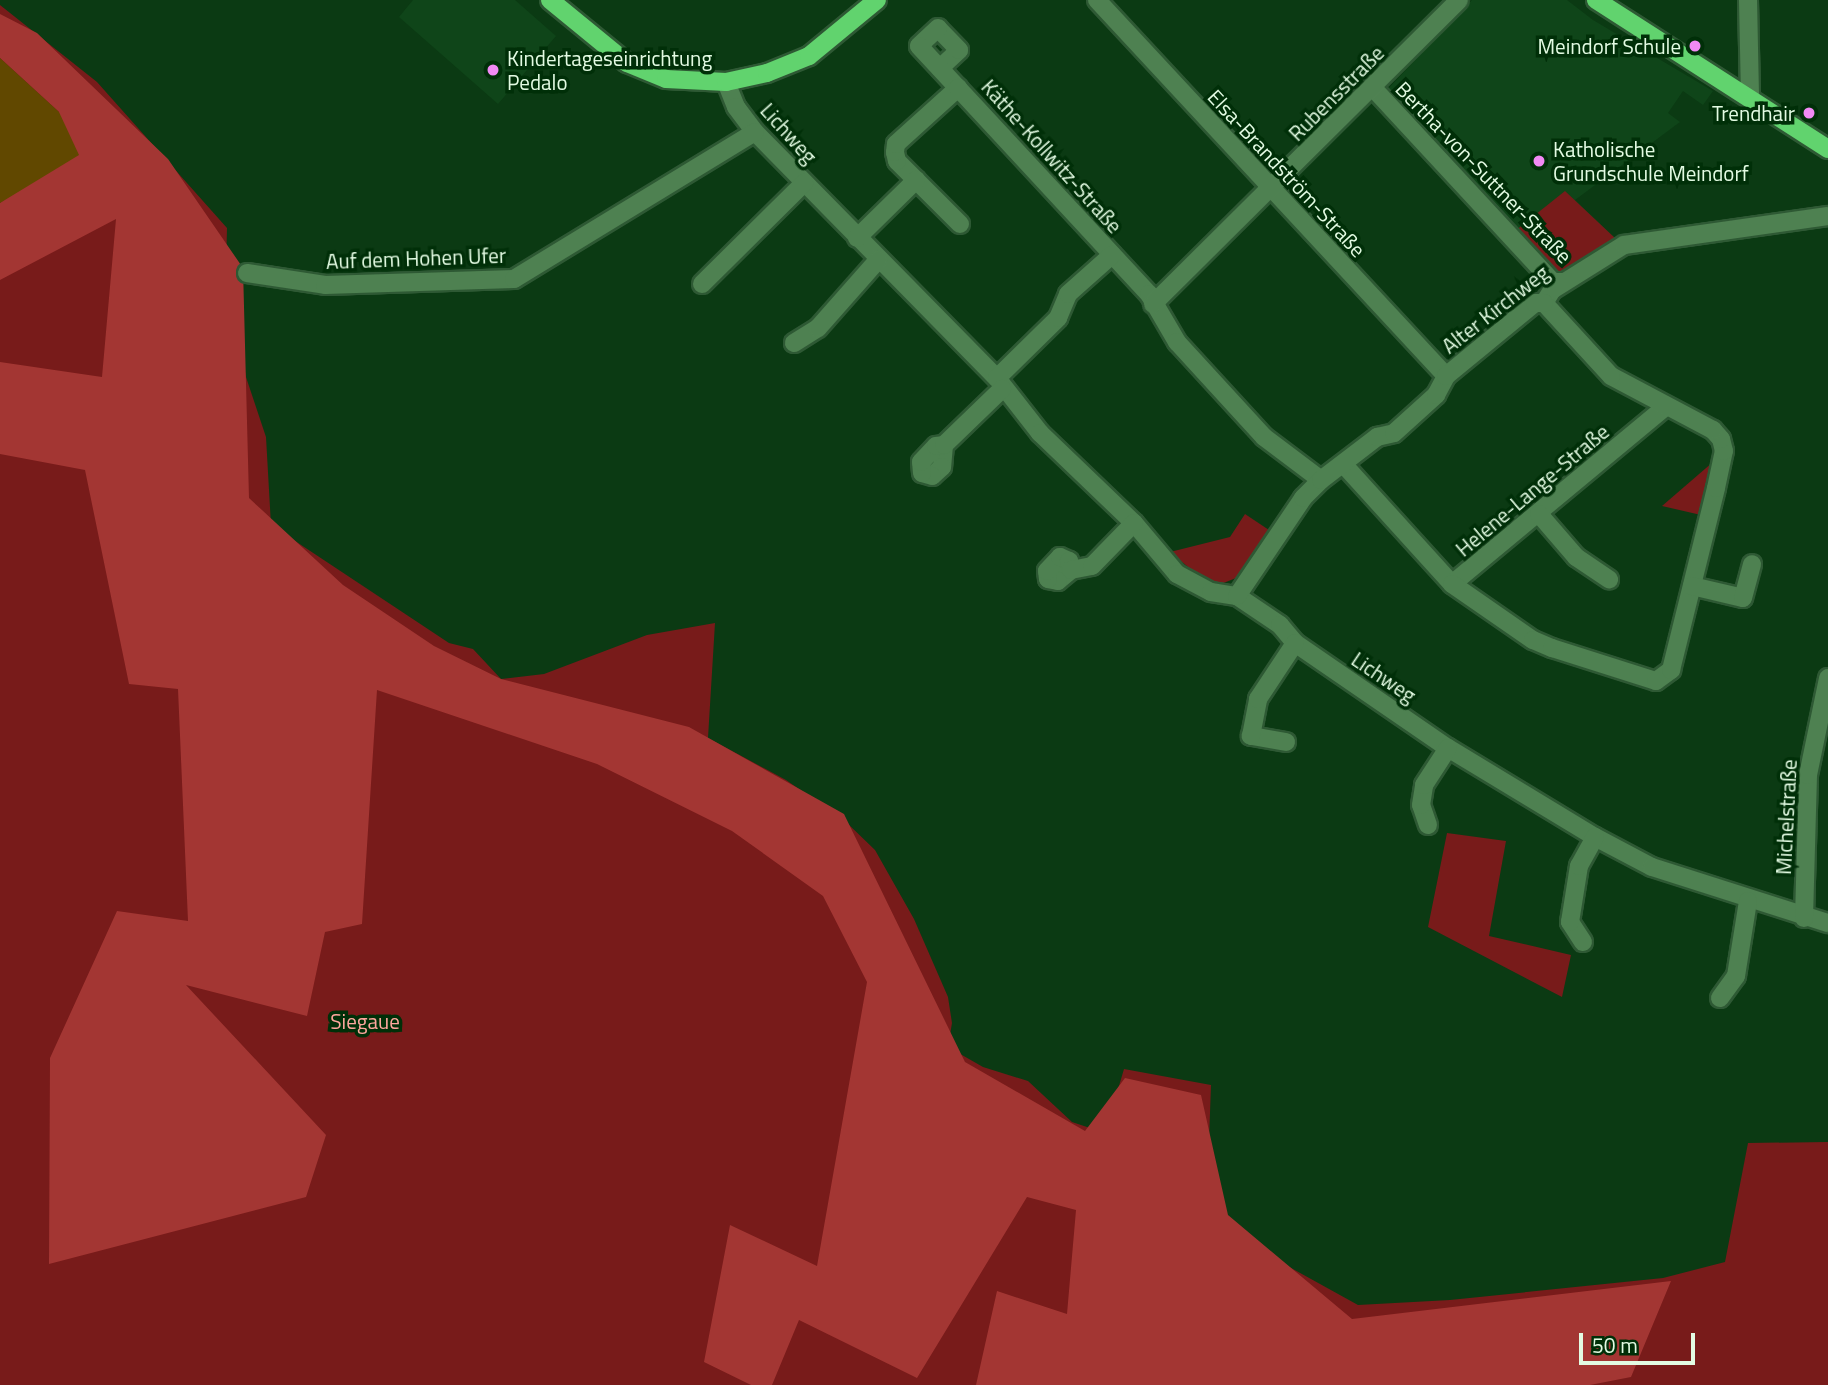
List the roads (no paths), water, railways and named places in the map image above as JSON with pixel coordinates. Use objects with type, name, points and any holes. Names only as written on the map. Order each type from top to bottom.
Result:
[{"type":"main road","points":[[550,0],[627,63],[666,79],[726,82]]},
{"type":"main road","name":"Lichweg","points":[[726,82],[767,73],[809,56],[877,0]]},
{"type":"main road","points":[[1596,0],[1750,96],[1828,149]]},
{"type":"street","name":"Elsa-Brandström-Straße","points":[[1097,0],[1271,191],[1446,376]]},
{"type":"street","name":"Rubensstraße","points":[[1153,304],[1374,89],[1459,0]]},
{"type":"street","points":[[1748,0],[1750,96]]},
{"type":"street","name":"Käthe-Kollwitz-Straße","points":[[940,68],[1112,255],[1153,304],[1177,342],[1264,437],[1321,480]]},
{"type":"street","name":"Lichweg","points":[[726,82],[736,107],[755,132],[999,384],[1041,433],[1134,523],[1185,580],[1211,592],[1237,596],[1280,625],[1295,643],[1448,748],[1594,837],[1652,867],[1748,901],[1828,923]]},
{"type":"street","name":"Käthe-Kollwitz-Straße","points":[[958,88],[896,144],[897,161],[960,224]]},
{"type":"street","name":"Bertha-von-Suttner-Straße","points":[[1374,89],[1553,282],[1564,282]]},
{"type":"street","name":"Auf dem Hohen Ufer","points":[[247,273],[325,285],[514,279],[755,132]]},
{"type":"street","points":[[857,238],[916,180]]},
{"type":"street","name":"Lichweg","points":[[702,284],[804,183]]},
{"type":"street","name":"Alter Kirchweg","points":[[1237,596],[1303,498],[1321,480],[1345,466],[1377,438],[1394,433],[1436,395],[1446,376],[1535,303],[1545,303],[1552,290],[1564,282],[1623,245],[1828,216]]},
{"type":"street","name":"Käthe-Kollwitz-Straße","points":[[999,384],[1058,318],[1068,294],[1112,255]]},
{"type":"street","points":[[794,343],[818,328],[878,260]]},
{"type":"street","points":[[1452,584],[1533,640],[1656,681],[1671,670],[1724,451],[1721,439],[1713,430],[1665,407],[1611,376],[1545,303]]},
{"type":"street","points":[[944,446],[999,384]]},
{"type":"street","name":"Helene-Lange-Straße","points":[[1345,466],[1452,584],[1665,407]]},
{"type":"street","points":[[1539,513],[1576,557],[1609,579]]},
{"type":"street","points":[[1071,570],[1093,566],[1134,523]]},
{"type":"street","points":[[1692,586],[1743,598],[1752,564]]},
{"type":"street","points":[[1286,742],[1251,736],[1258,699],[1295,643]]},
{"type":"street","name":"Michelstraße","points":[[1804,918],[1808,775],[1828,678]]},
{"type":"street","points":[[1428,825],[1421,805],[1424,785],[1448,748]]},
{"type":"street","points":[[1583,942],[1570,922],[1579,866],[1594,837]]},
{"type":"street","points":[[1720,998],[1736,976],[1748,901]]},
{"type":"place","name":"Meindorf Schule","points":[[1695,46]]},
{"type":"place","name":"Kindertageseinrichtung Pedalo","points":[[493,70]]},
{"type":"place","name":"Trendhair","points":[[1809,113]]},
{"type":"place","name":"Katholische Grundschule Meindorf","points":[[1539,161]]},
{"type":"park label","name":"Siegaue","points":[[365,1021]]}]
